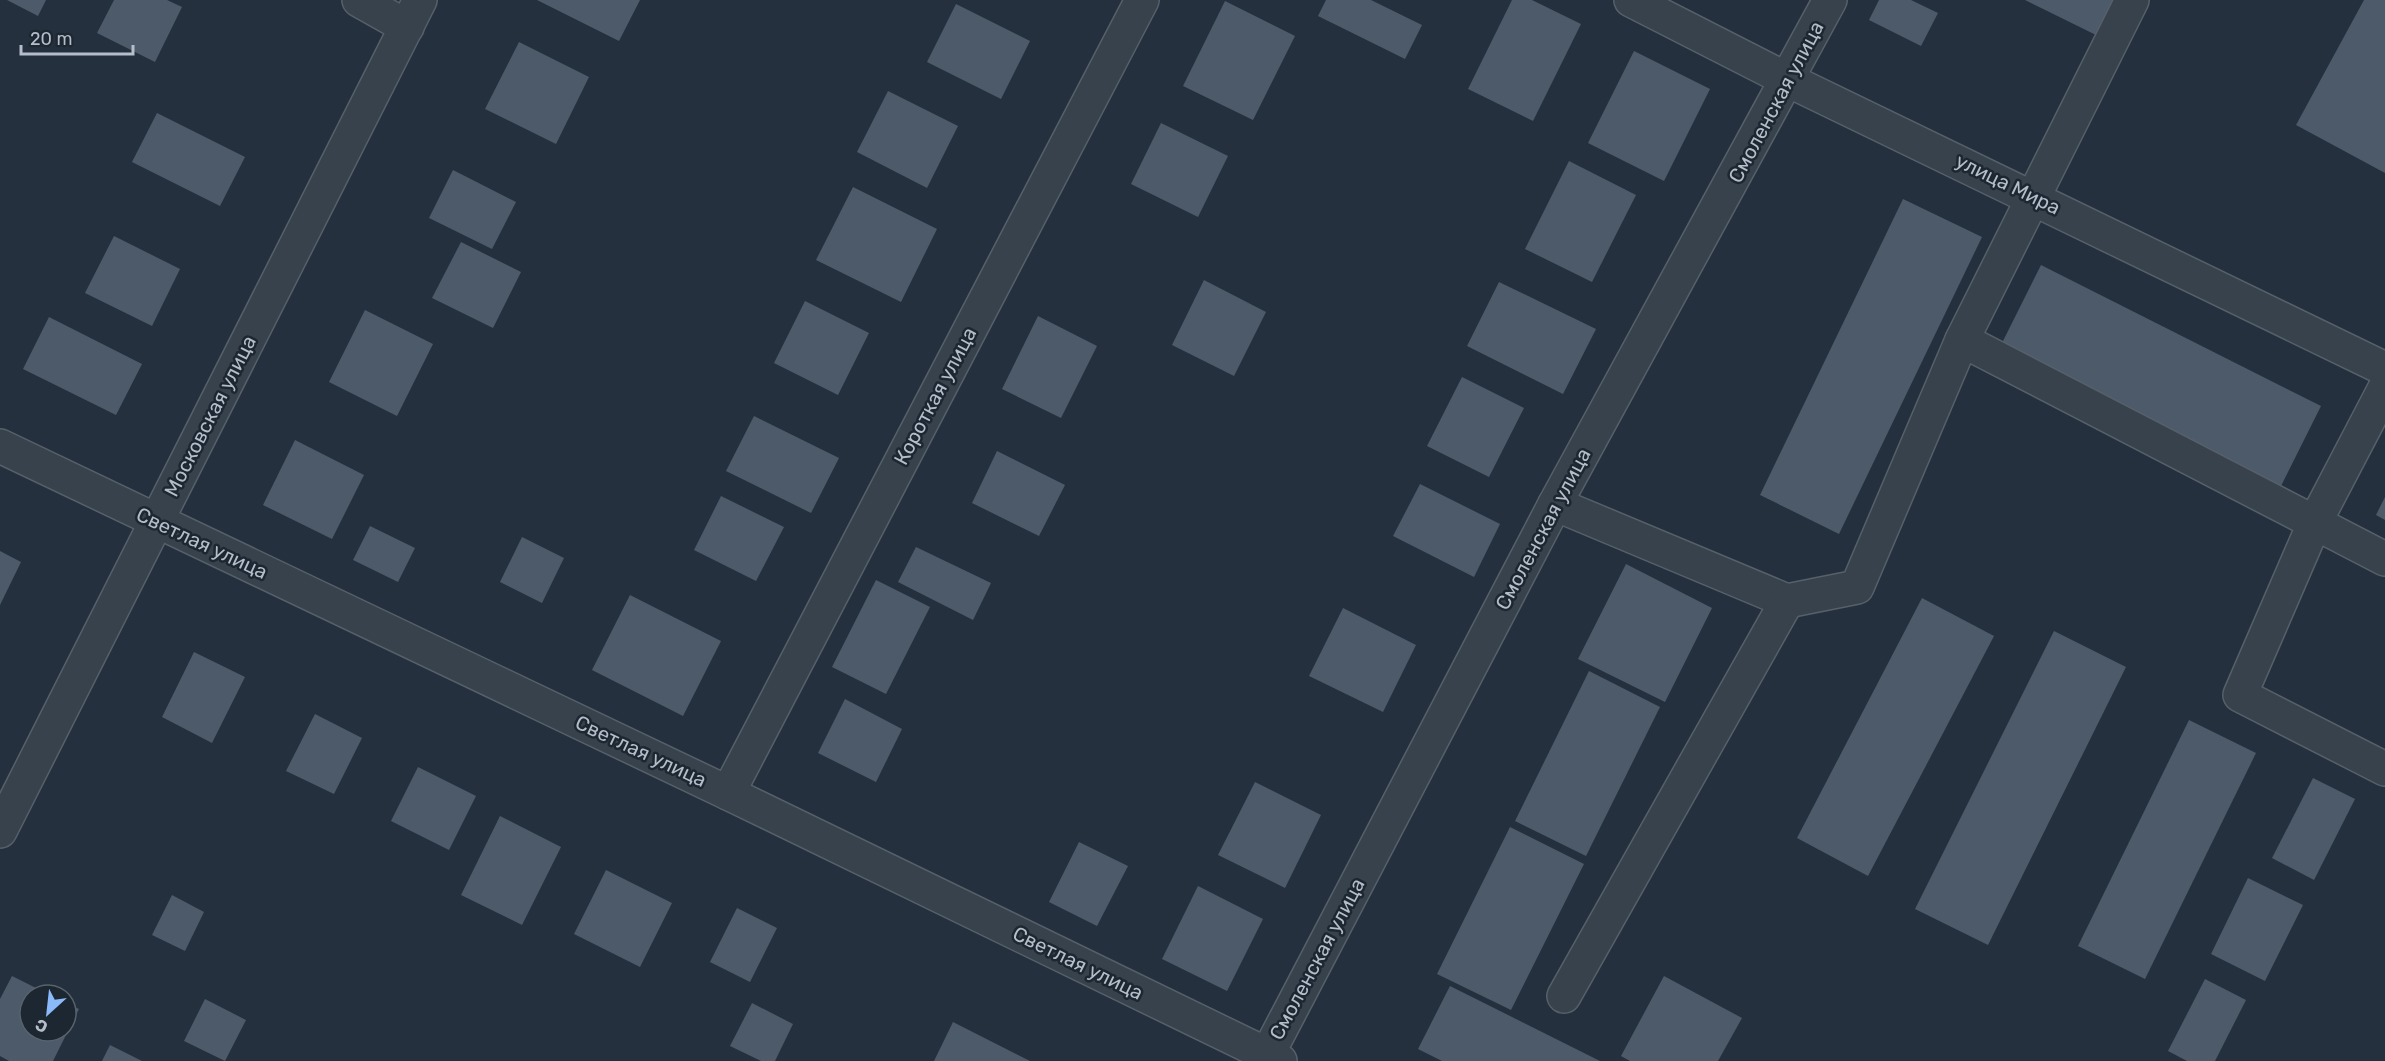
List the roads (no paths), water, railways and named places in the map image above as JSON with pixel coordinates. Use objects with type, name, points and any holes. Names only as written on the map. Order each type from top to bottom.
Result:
[{"type":"street","points":[[359,0],[414,14]]},
{"type":"street","name":"Короткая улица","points":[[728,793],[1142,0]]},
{"type":"street","name":"улица Мира","points":[[1631,0],[1788,80],[2034,196],[2385,369]]},
{"type":"street","name":"Смоленская улица","points":[[1270,1059],[1555,504],[1830,0]]},
{"type":"street","points":[[1555,504],[1786,601],[1857,587],[1962,340],[2132,0]]},
{"type":"street","name":"Московская улица","points":[[0,831],[414,14]]},
{"type":"street","points":[[1962,340],[2385,559]]},
{"type":"street","points":[[2385,388],[2314,524],[2240,695],[2385,769]]},
{"type":"street","name":"Светлая улица","points":[[0,446],[728,793],[1270,1059]]},
{"type":"street","points":[[1564,996],[1786,601]]}]
